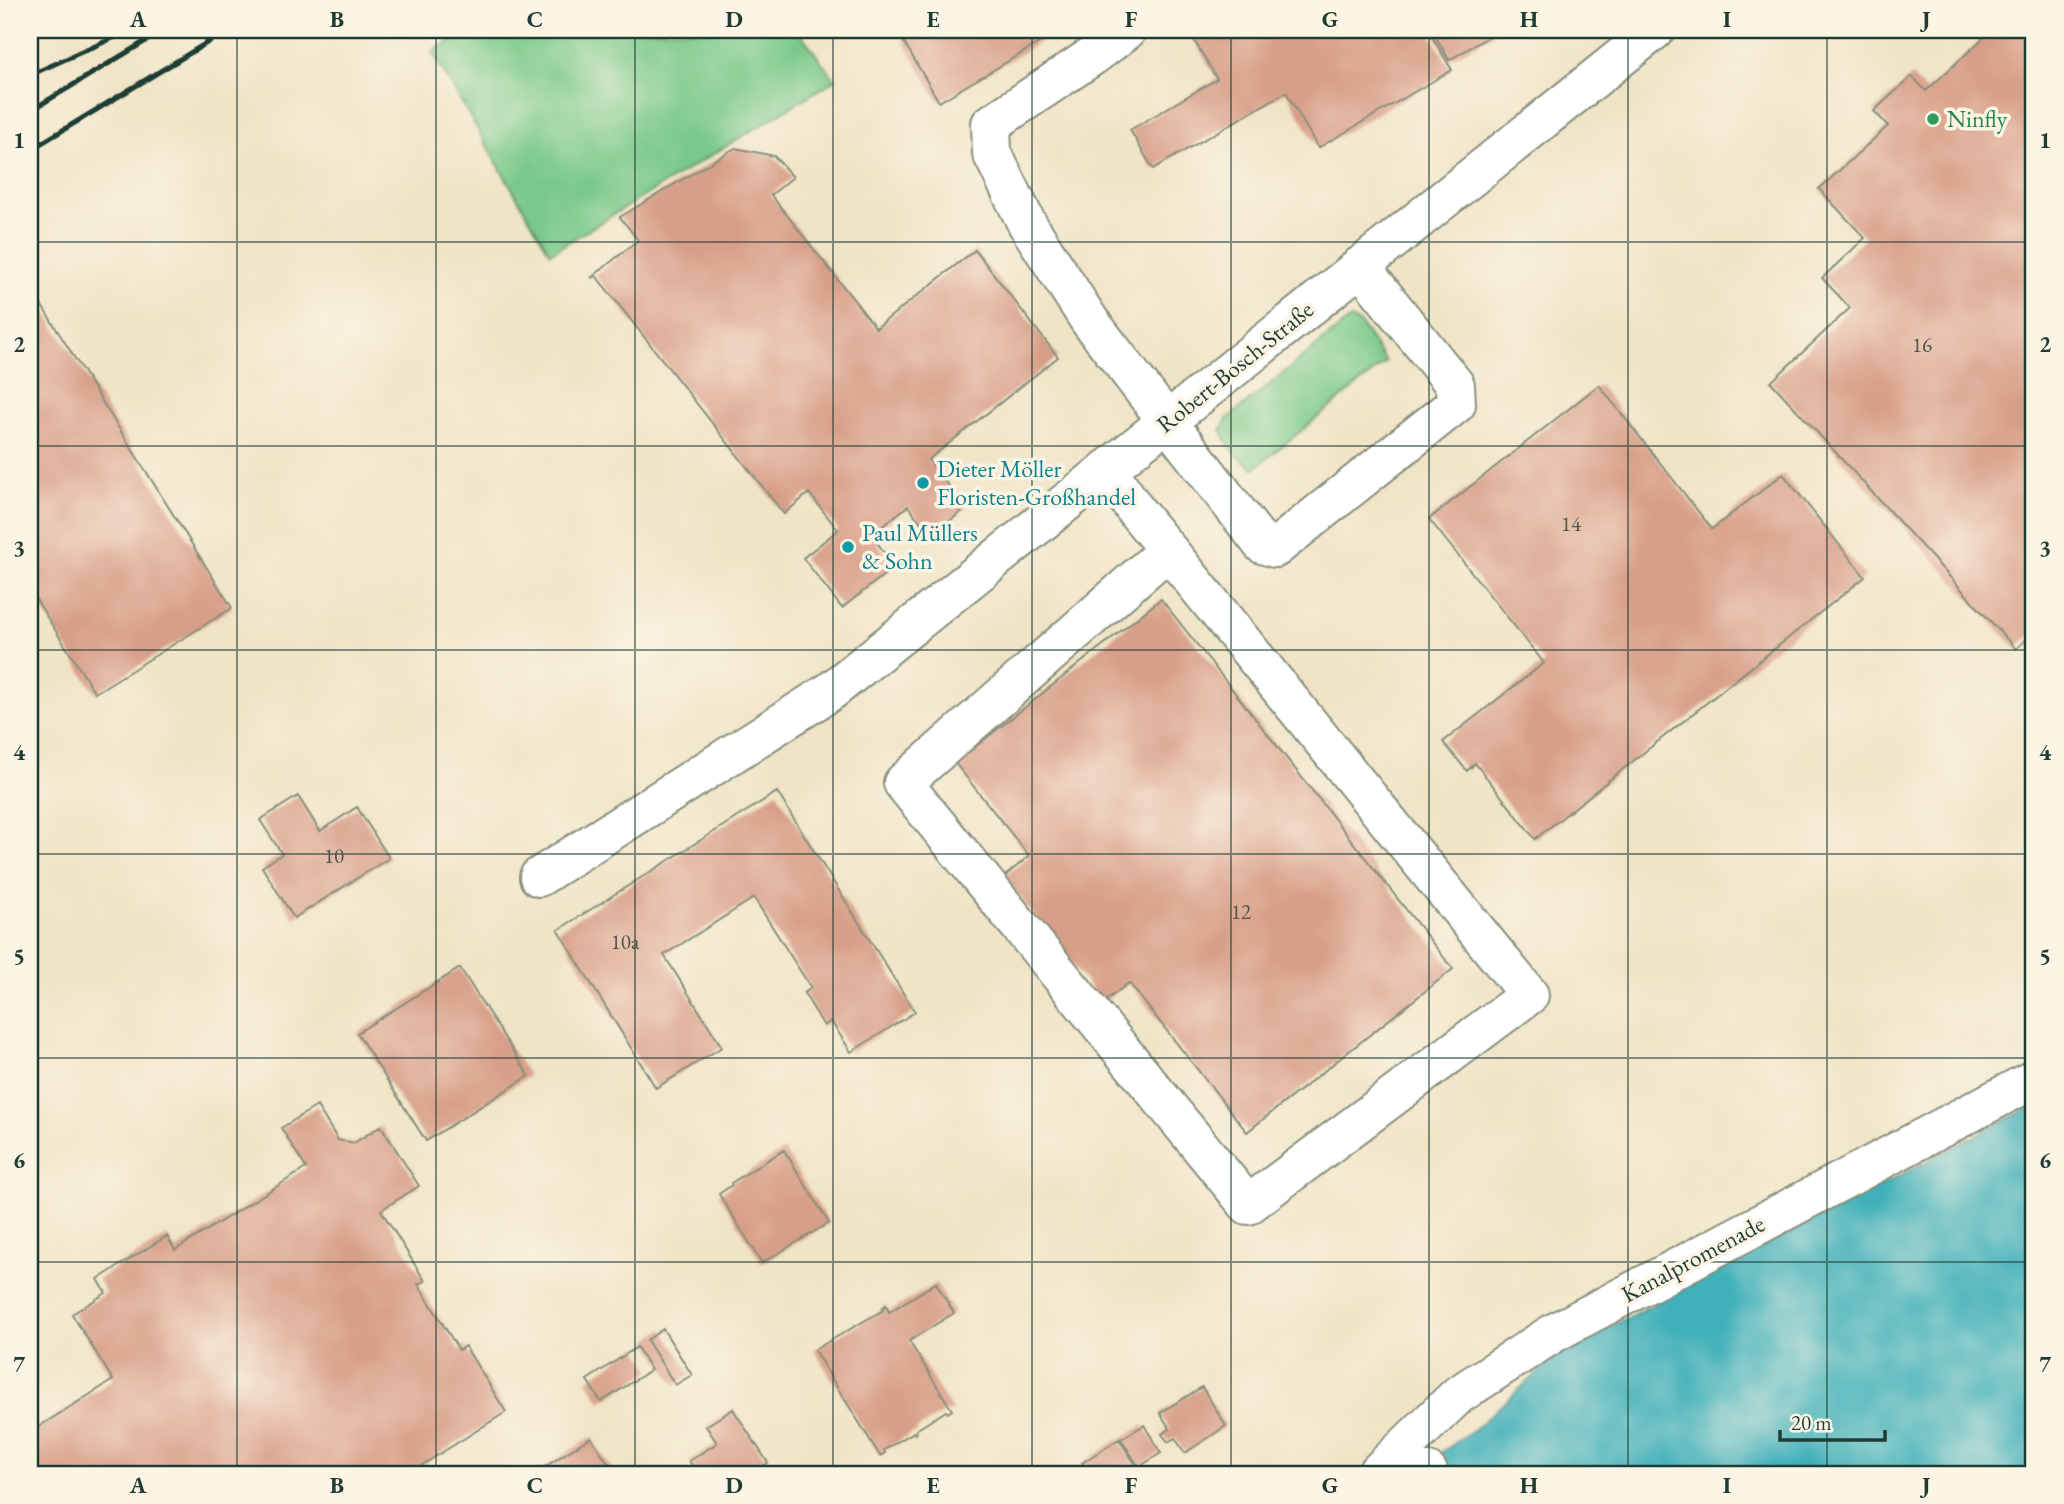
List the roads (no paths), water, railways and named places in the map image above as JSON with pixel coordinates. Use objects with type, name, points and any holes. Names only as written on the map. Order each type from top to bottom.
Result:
[{"type":"street","points":[[1127,30],[991,124],[992,153],[1026,222],[1089,320],[1262,544],[1275,548],[1456,404],[1455,385],[1360,266]]},
{"type":"street","name":"Robert-Bosch-Straße","points":[[539,877],[814,703],[1655,30]]},
{"type":"street","points":[[1108,469],[1136,511],[1168,550],[1528,995],[1248,1205],[903,783],[1168,550]]},
{"type":"street","name":"Kanalpromenade","points":[[1376,1474],[1458,1395],[1552,1334],[2034,1079]]},
{"type":"water","points":[[2034,1105],[2034,1474],[1428,1474],[1426,1463],[1471,1432],[1560,1353]]},
{"type":"railway","points":[[30,75],[131,30]]},
{"type":"railway","points":[[30,111],[164,30]]},
{"type":"railway","points":[[30,150],[228,30]]},
{"type":"place","name":"Ninfly","points":[[1933,119]]},
{"type":"place","name":"Dieter Möller Floristen-Großhandel","points":[[923,483]]},
{"type":"place","name":"Paul Müllers & Sohn","points":[[848,547]]}]
